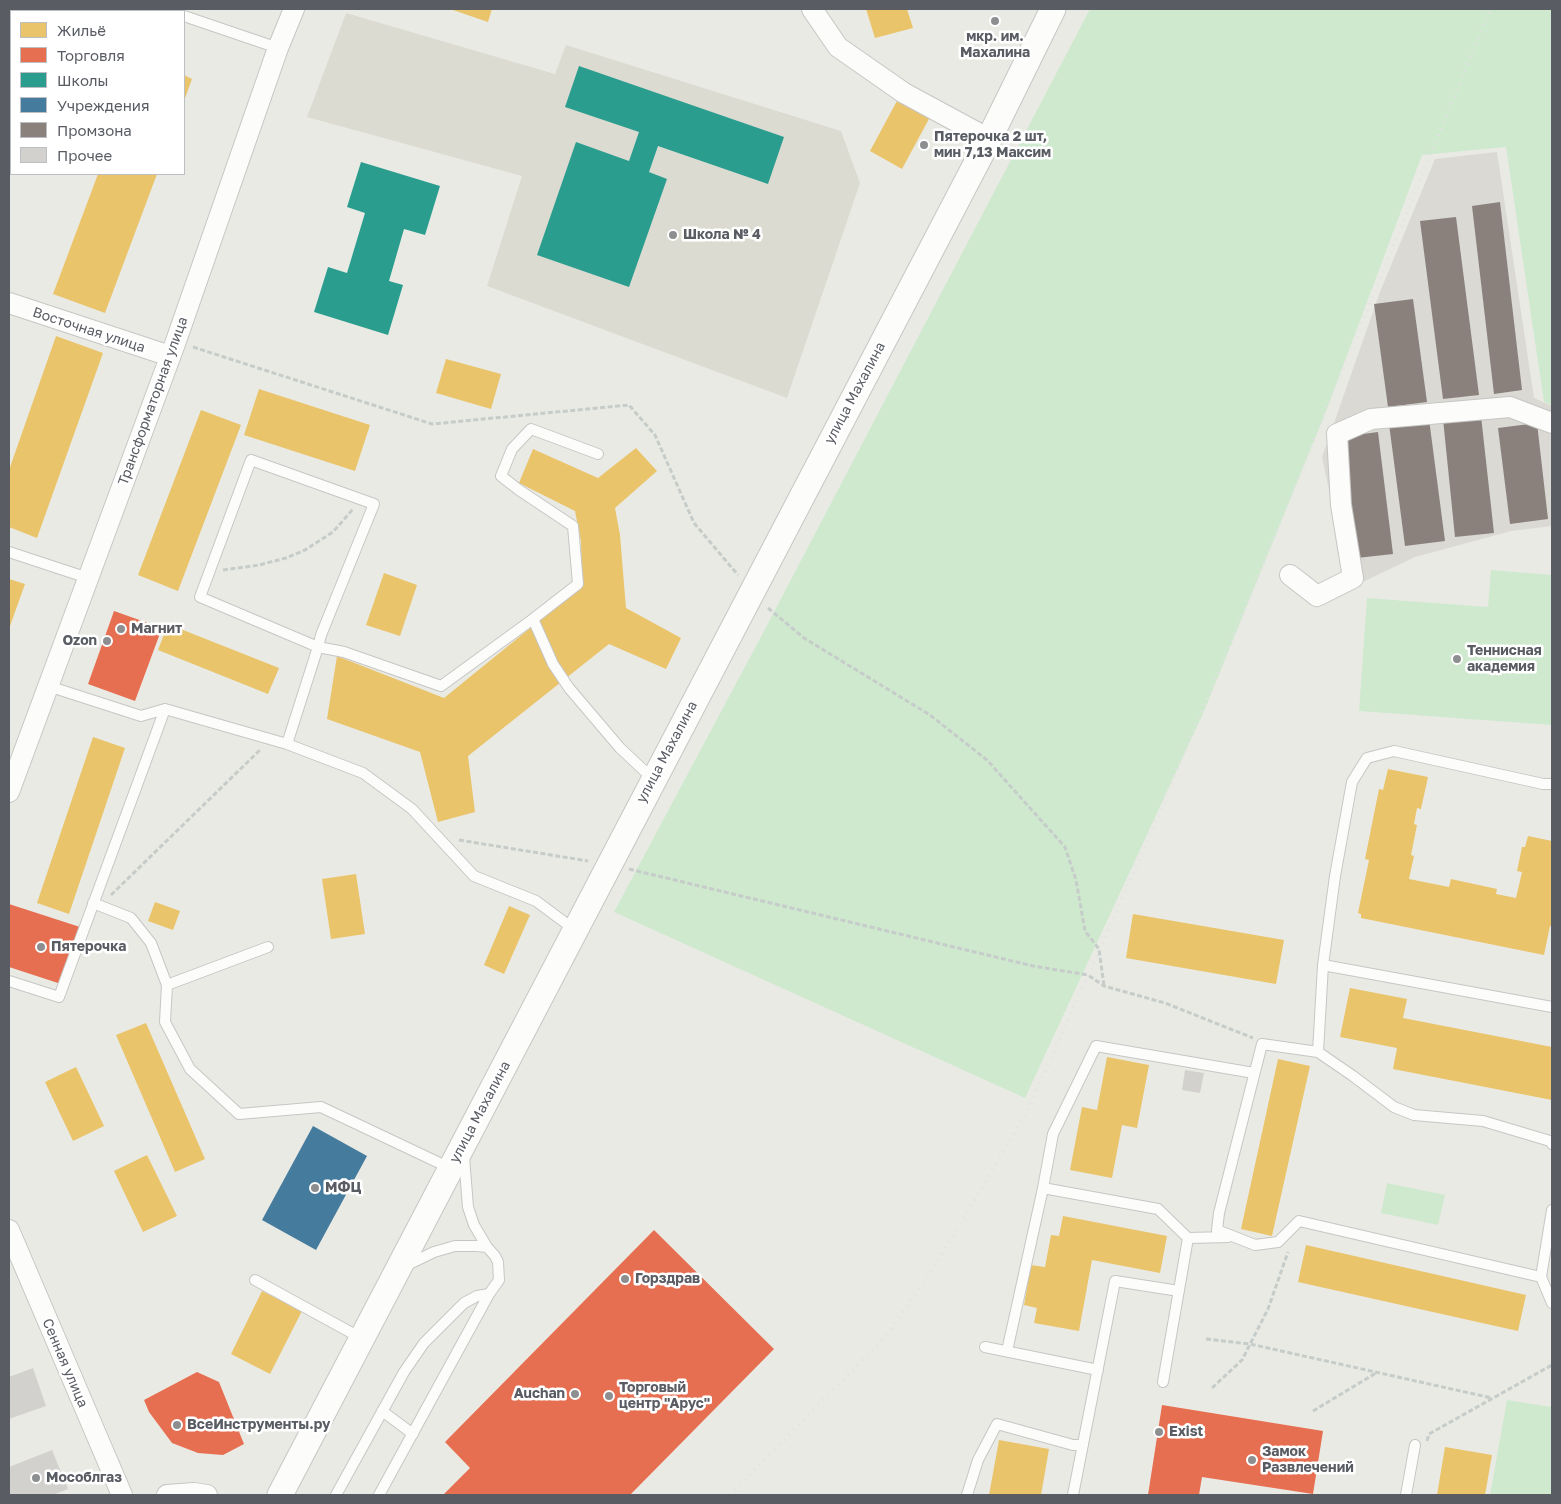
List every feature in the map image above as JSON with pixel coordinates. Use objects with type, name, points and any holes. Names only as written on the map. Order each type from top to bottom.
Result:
[{"type":"street","name":"Трансформаторная улица","points":[[9,792],[173,349],[278,48],[294,9]]},
{"type":"street","points":[[812,9],[838,47],[904,93],[989,138]]},
{"type":"street","name":"улица Махалина","points":[[280,1495],[989,138],[1053,9]]},
{"type":"street","name":"Восточная улица","points":[[9,303],[173,349]]},
{"type":"street","points":[[1290,575],[1317,596],[1353,578],[1340,505],[1337,434],[1371,419],[1510,407],[1552,423]]},
{"type":"street","name":"Сенная улица","points":[[9,1230],[122,1495]]},
{"type":"street","points":[[167,1495],[194,1493],[207,1495]]},
{"type":"lane","points":[[185,16],[278,48]]},
{"type":"lane","points":[[287,744],[318,648],[320,635],[374,504],[251,460],[200,597],[318,648],[344,652],[441,686],[578,584],[573,526],[501,476],[512,449],[531,429],[598,454]]},
{"type":"lane","points":[[9,552],[88,578]]},
{"type":"lane","points":[[533,619],[553,664],[569,688],[620,748],[653,779]]},
{"type":"lane","points":[[48,686],[141,716],[165,709],[287,744],[363,773],[412,809],[474,876],[536,901],[575,930]]},
{"type":"lane","points":[[9,981],[59,997],[97,904],[165,709]]},
{"type":"lane","points":[[1318,1052],[1323,965],[1334,876],[1352,782],[1367,758],[1394,751],[1543,784],[1552,784]]},
{"type":"lane","points":[[97,904],[130,918],[151,943],[167,985],[165,1022],[190,1069],[239,1114],[321,1107],[451,1169]]},
{"type":"lane","points":[[167,985],[268,947]]},
{"type":"lane","points":[[1323,965],[1552,1007]]},
{"type":"lane","points":[[1540,1277],[1299,1221],[1278,1242],[1255,1245],[1217,1230],[1219,1213],[1262,1044],[1318,1052],[1354,1076],[1394,1107],[1414,1115],[1483,1121],[1550,1141],[1552,1144]]},
{"type":"lane","points":[[1007,1350],[1053,1134],[1096,1046],[1254,1073]]},
{"type":"lane","points":[[379,1495],[489,1294],[500,1280],[500,1272],[495,1256],[474,1226],[468,1206],[463,1146]]},
{"type":"lane","points":[[1043,1188],[1158,1209],[1188,1238],[1232,1236]]},
{"type":"lane","points":[[1552,1210],[1540,1277],[1552,1303]]},
{"type":"lane","points":[[1163,1382],[1188,1238]]},
{"type":"lane","points":[[398,1269],[434,1252],[456,1246],[487,1247]]},
{"type":"lane","points":[[255,1280],[362,1338]]},
{"type":"lane","points":[[1073,1495],[1115,1281],[1179,1291]]},
{"type":"lane","points":[[336,1495],[404,1372],[424,1343],[464,1303],[477,1296],[489,1294]]},
{"type":"lane","points":[[984,1347],[1007,1350],[1098,1370]]},
{"type":"lane","points":[[382,1412],[413,1434]]},
{"type":"lane","points":[[968,1495],[978,1460],[997,1424],[1073,1445],[1083,1445]]},
{"type":"lane","points":[[1406,1495],[1415,1444]]},
{"type":"path","points":[[173,349],[432,424],[630,405],[655,435],[694,523],[763,604],[804,638],[930,715],[988,760],[1065,847],[1076,880],[1085,930],[1099,949],[1104,986]]},
{"type":"path","points":[[210,571],[259,565],[286,558],[333,532],[364,501]]},
{"type":"path","points":[[97,904],[271,740]]},
{"type":"path","points":[[436,834],[470,843],[609,865],[1033,966],[1088,975],[1104,986],[1165,1003],[1217,1022],[1262,1044]]},
{"type":"path","points":[[1212,1388],[1242,1360],[1268,1309],[1299,1221]]},
{"type":"path","points":[[1206,1339],[1250,1344],[1492,1398]]},
{"type":"path","points":[[1427,1443],[1429,1434],[1552,1364]]},
{"type":"path","points":[[1313,1411],[1376,1372]]},
{"type":"shaded area","name":"Школа № 4","points":[[346,13],[555,74],[566,45],[841,131],[860,183],[787,398],[487,286],[522,176],[307,117]]},
{"type":"shaded area","points":[[1497,152],[1534,398],[1552,406],[1552,526],[1511,531],[1415,557],[1350,588],[1322,457],[1380,292],[1435,159]]},
{"type":"green space","points":[[1090,9],[1552,9],[1552,405],[1544,402],[1506,147],[1422,155],[1327,409],[1202,716],[1025,1098],[614,912],[764,631]]},
{"type":"green space","name":"Теннисная академия","points":[[1491,570],[1552,575],[1552,725],[1359,711],[1367,598],[1488,607]]},
{"type":"green space","points":[[1387,1183],[1445,1195],[1438,1225],[1381,1213]]},
{"type":"green space","points":[[1507,1400],[1552,1407],[1552,1495],[1490,1495]]},
{"type":"building: Жильё","points":[[450,9],[492,9],[488,22]]},
{"type":"building: Жильё","points":[[866,9],[907,9],[913,28],[875,38]]},
{"type":"building: Жильё","points":[[9,10],[10,70],[9,70]]},
{"type":"building: Жильё","points":[[185,76],[192,79],[185,98]]},
{"type":"building: Жильё","points":[[898,99],[930,117],[902,169],[870,151]]},
{"type":"building: Жильё","points":[[98,175],[157,175],[105,313],[53,294]]},
{"type":"building: Жильё","points":[[56,336],[103,353],[37,538],[9,527],[9,470]]},
{"type":"building: Жильё","points":[[446,359],[501,374],[491,409],[436,393]]},
{"type":"building: Жильё","points":[[259,389],[370,425],[355,471],[244,435]]},
{"type":"building: Жильё","points":[[201,410],[241,425],[178,591],[138,575]]},
{"type":"building: Жильё","points":[[636,448],[657,471],[615,508],[620,535],[626,608],[681,638],[666,669],[609,644],[468,756],[475,812],[438,822],[420,752],[327,719],[337,656],[444,698],[582,586],[581,541],[575,511],[519,483],[533,449],[598,478]]},
{"type":"building: Жильё","points":[[384,573],[417,585],[400,636],[366,625]]},
{"type":"building: Жильё","points":[[9,579],[25,584],[9,629]]},
{"type":"building: Жильё","points":[[168,624],[279,668],[268,694],[158,650]]},
{"type":"building: Жильё","points":[[93,737],[125,748],[69,914],[37,903]]},
{"type":"building: Жильё","points":[[1388,769],[1428,777],[1421,809],[1417,808],[1414,824],[1417,825],[1411,855],[1414,856],[1409,879],[1449,887],[1451,879],[1497,889],[1496,894],[1516,898],[1522,872],[1517,871],[1522,847],[1525,847],[1528,836],[1552,841],[1552,926],[1550,926],[1544,955],[1361,918],[1361,914],[1358,913],[1369,860],[1365,859],[1379,789],[1383,790]]},
{"type":"building: Жильё","points":[[356,874],[365,934],[331,939],[322,879]]},
{"type":"building: Жильё","points":[[155,902],[180,911],[173,930],[148,921]]},
{"type":"building: Жильё","points":[[509,906],[530,915],[504,974],[484,965]]},
{"type":"building: Жильё","points":[[1133,914],[1284,940],[1276,984],[1126,958]]},
{"type":"building: Жильё","points":[[1350,988],[1407,999],[1403,1018],[1552,1047],[1552,1100],[1393,1069],[1397,1048],[1340,1037]]},
{"type":"building: Жильё","points":[[146,1023],[205,1159],[175,1172],[116,1035]]},
{"type":"building: Жильё","points":[[1107,1057],[1149,1065],[1137,1128],[1122,1125],[1112,1178],[1070,1170],[1082,1107],[1097,1110]]},
{"type":"building: Жильё","points":[[1278,1059],[1310,1066],[1272,1236],[1241,1229]]},
{"type":"building: Жильё","points":[[76,1067],[104,1126],[73,1141],[45,1082]]},
{"type":"building: Жильё","points":[[147,1155],[177,1216],[143,1232],[114,1171]]},
{"type":"building: Жильё","points":[[1063,1216],[1167,1236],[1160,1273],[1092,1260],[1079,1331],[1034,1323],[1037,1308],[1024,1305],[1031,1265],[1045,1267],[1051,1235],[1059,1236]]},
{"type":"building: Жильё","points":[[1306,1245],[1526,1295],[1518,1331],[1298,1282]]},
{"type":"building: Жильё","points":[[262,1291],[302,1311],[270,1374],[231,1354]]},
{"type":"building: Жильё","points":[[999,1440],[1049,1449],[1041,1495],[989,1495]]},
{"type":"building: Жильё","points":[[1445,1447],[1492,1455],[1485,1495],[1437,1495]]},
{"type":"building: Торговля","points":[[114,611],[162,628],[135,701],[88,684]]},
{"type":"building: Торговля","name":"Пятерочка","points":[[9,904],[80,927],[61,984],[9,967]]},
{"type":"building: Торговля","name":"Торговый центр \"Арус\"","points":[[654,1230],[774,1349],[630,1495],[443,1495],[470,1468],[445,1442]]},
{"type":"building: Торговля","points":[[197,1372],[219,1382],[244,1444],[223,1455],[198,1453],[172,1443],[149,1412],[144,1400]]},
{"type":"building: Торговля","points":[[1162,1405],[1323,1431],[1313,1494],[1202,1477],[1199,1495],[1148,1495]]},
{"type":"building: Школы","points":[[579,66],[784,137],[768,184],[658,146],[649,172],[667,179],[629,287],[537,255],[576,142],[629,161],[639,132],[565,107]]},
{"type":"building: Школы","points":[[361,162],[440,186],[425,235],[404,229],[389,281],[403,285],[388,335],[314,312],[328,267],[347,273],[365,213],[347,207]]},
{"type":"building: Учреждения","points":[[313,1126],[367,1156],[316,1250],[262,1220]]},
{"type":"building: Промзона","points":[[1500,202],[1522,390],[1494,394],[1472,206]]},
{"type":"building: Промзона","points":[[1456,217],[1479,395],[1443,399],[1420,221]]},
{"type":"building: Промзона","points":[[1413,299],[1427,402],[1388,407],[1374,304]]},
{"type":"building: Промзона","points":[[1481,416],[1494,533],[1455,537],[1443,419]]},
{"type":"building: Промзона","points":[[1429,419],[1445,541],[1405,546],[1389,424]]},
{"type":"building: Промзона","points":[[1537,423],[1548,519],[1510,524],[1498,428]]},
{"type":"building: Промзона","points":[[1378,432],[1393,554],[1357,558],[1341,437]]},
{"type":"building: Прочее","points":[[1185,1070],[1204,1073],[1200,1093],[1182,1090]]},
{"type":"building: Прочее","points":[[33,1368],[46,1406],[9,1419],[9,1377]]},
{"type":"building: Прочее","name":"Мособлгаз","points":[[52,1450],[68,1489],[53,1495],[9,1495],[9,1467]]},
{"type":"railway","points":[[730,1495],[886,1336],[935,1266],[1026,1114],[1119,906],[1242,616],[1490,9]]},
{"type":"place","name":"мкр. им. Махалина","points":[[995,21]]},
{"type":"place","name":"Пятерочка 2 шт, мин 7,13 Максим","points":[[924,145]]},
{"type":"place","name":"Школа № 4","points":[[673,235]]},
{"type":"place","name":"Магнит","points":[[121,629]]},
{"type":"place","name":"Ozon","points":[[107,641]]},
{"type":"place","name":"Теннисная академия","points":[[1457,659]]},
{"type":"place","name":"Пятерочка","points":[[41,947]]},
{"type":"place","name":"МФЦ","points":[[315,1188]]},
{"type":"place","name":"Горздрав","points":[[625,1279]]},
{"type":"place","name":"Auchan","points":[[575,1394]]},
{"type":"place","name":"Торговый центр \"Арус\"","points":[[609,1396]]},
{"type":"place","name":"ВсеИнструменты.ру","points":[[177,1425]]},
{"type":"place","name":"Exist","points":[[1159,1432]]},
{"type":"place","name":"Замок Развлечений","points":[[1252,1460]]},
{"type":"place","name":"Мособлгаз","points":[[36,1478]]}]
